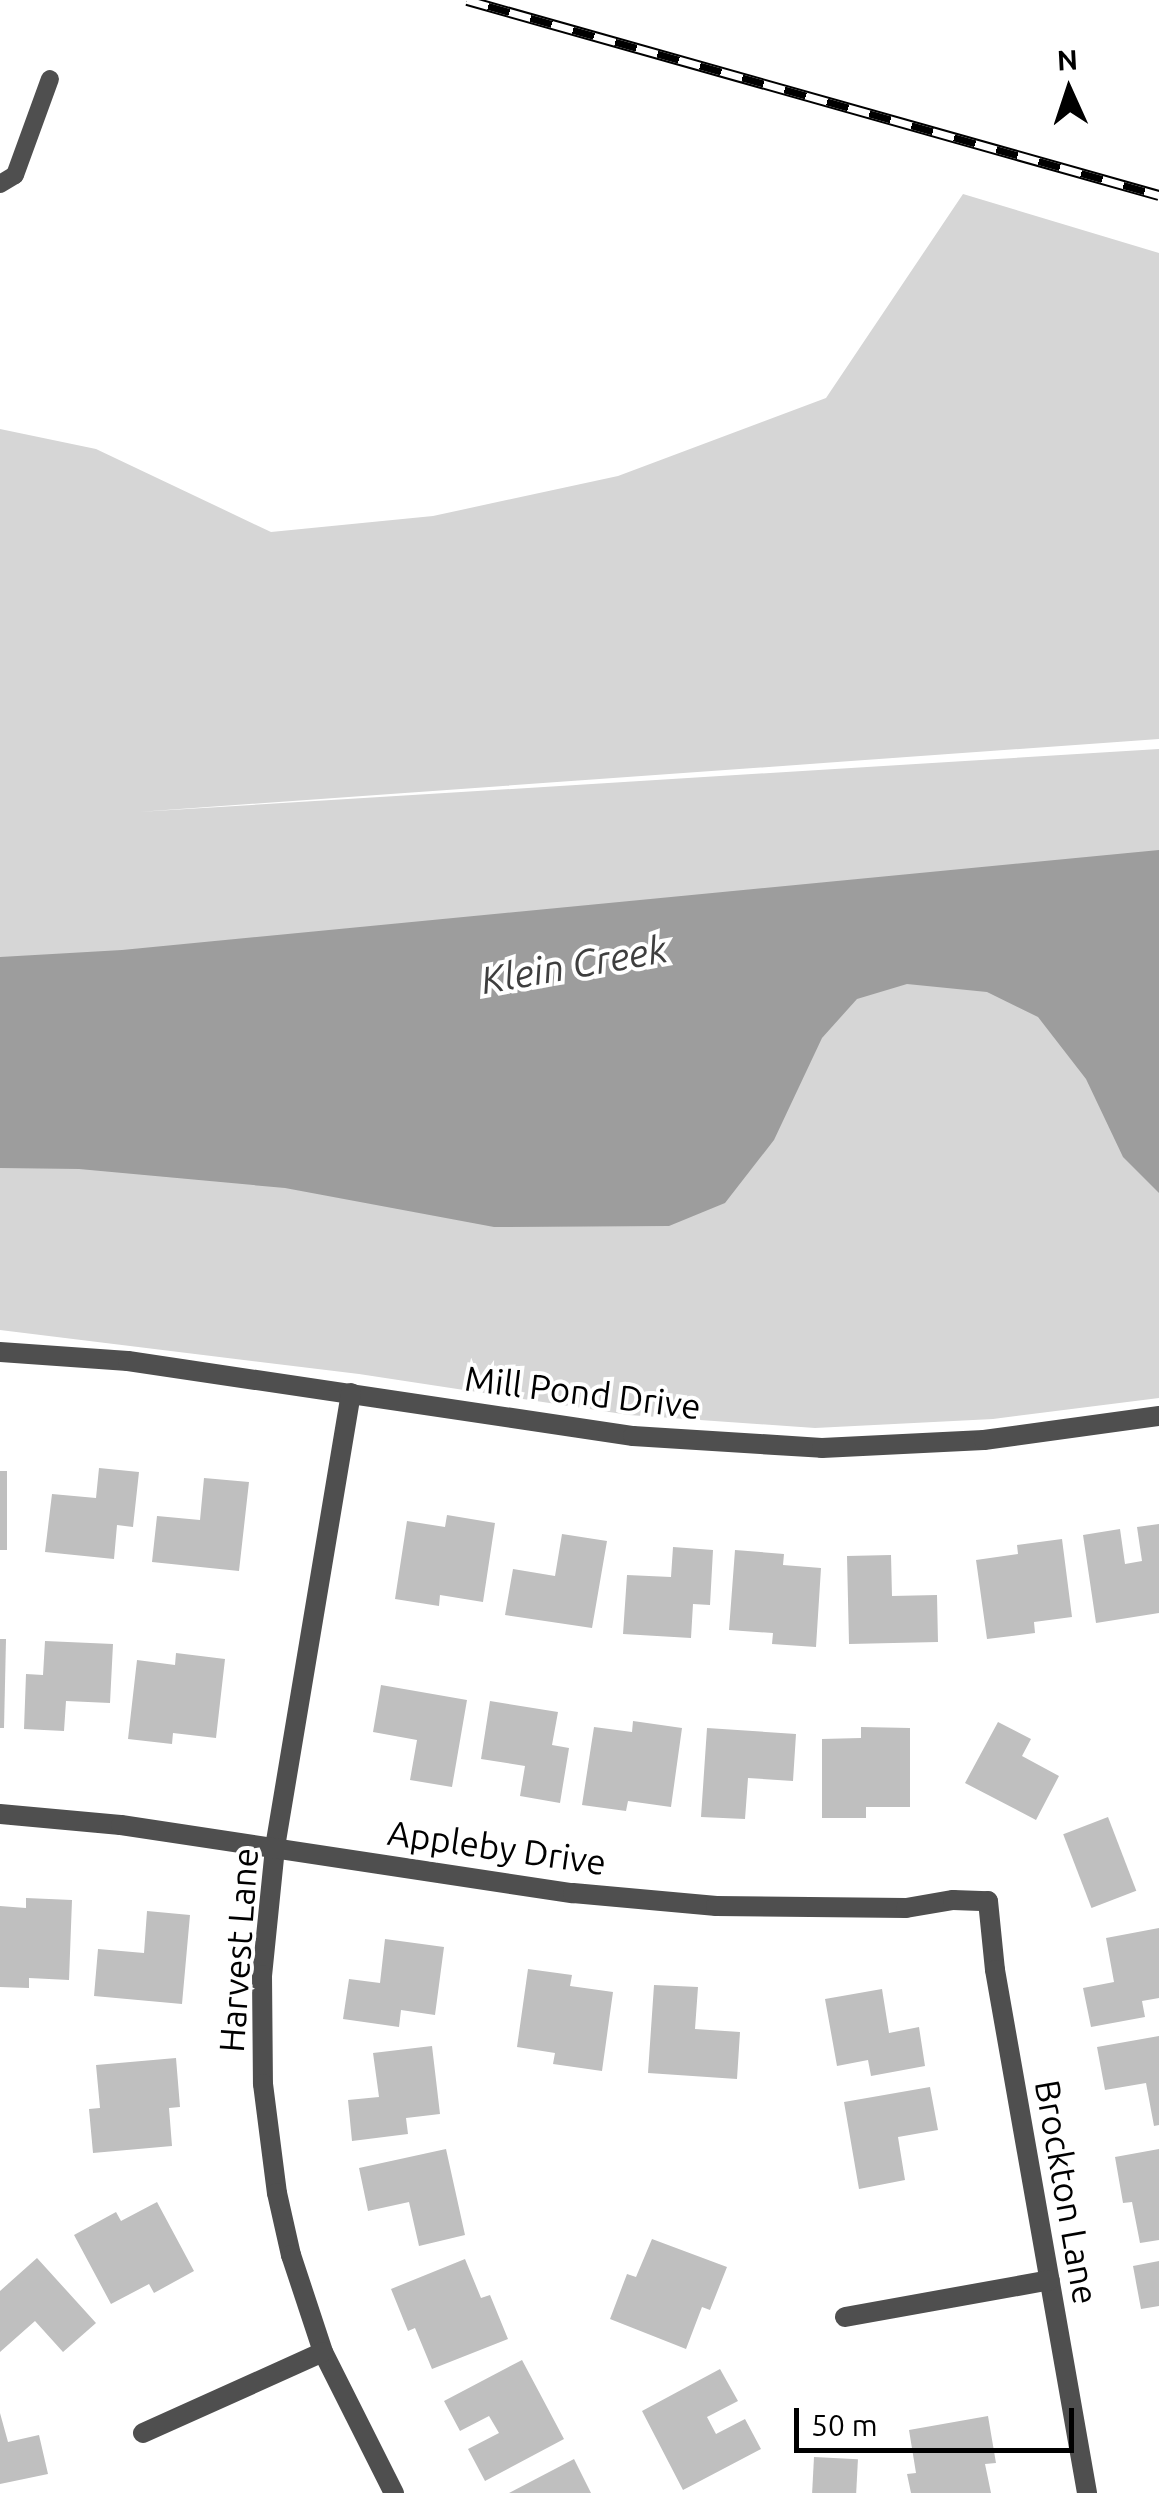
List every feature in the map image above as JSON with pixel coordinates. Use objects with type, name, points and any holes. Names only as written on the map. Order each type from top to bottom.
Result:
[{"type":"street","name":"Mill Pond Drive","points":[[0,1352],[128,1361],[633,1436],[822,1448],[984,1440],[1159,1416]]},
{"type":"street","name":"Harvest Lane","points":[[351,1392],[275,1848],[260,2012],[268,2138],[291,2255],[324,2352],[394,2493]]},
{"type":"street","name":"Appleby Drive","points":[[0,1814],[121,1824],[573,1893],[716,1906],[906,1908],[953,1900],[988,1902]]},
{"type":"street","name":"Brockton Lane","points":[[988,1902],[1087,2493]]},
{"type":"street","points":[[846,2317],[1050,2280]]},
{"type":"street","points":[[143,2433],[324,2352]]},
{"type":"lane","points":[[0,184],[14,175],[50,79]]},
{"type":"shaded area","points":[[963,194],[1159,253],[1159,739],[138,812],[1159,749],[1159,1398],[993,1419],[815,1428],[629,1415],[359,1374],[0,1330],[0,429],[96,449],[271,532],[433,516],[618,476],[826,398]]},
{"type":"water","name":"Klein Creek","points":[[1159,850],[1159,1193],[1123,1157],[1086,1079],[1038,1017],[987,992],[907,984],[857,999],[822,1038],[774,1140],[725,1203],[669,1226],[494,1227],[285,1188],[79,1169],[0,1168],[0,957],[122,950]]},
{"type":"building","points":[[99,1468],[139,1472],[133,1527],[117,1525],[114,1559],[45,1552],[52,1494],[96,1498]]},
{"type":"building","points":[[0,1471],[7,1471],[7,1550],[0,1550]]},
{"type":"building","points":[[204,1478],[249,1482],[239,1571],[152,1562],[157,1516],[200,1520]]},
{"type":"building","points":[[447,1515],[495,1523],[483,1602],[440,1595],[439,1606],[395,1599],[407,1521],[445,1527]]},
{"type":"building","points":[[1159,1524],[1159,1613],[1096,1623],[1083,1535],[1120,1529],[1125,1564],[1142,1561],[1137,1527]]},
{"type":"building","points":[[562,1534],[607,1541],[592,1628],[505,1615],[513,1569],[555,1576]]},
{"type":"building","points":[[1062,1539],[1072,1617],[1034,1622],[1035,1633],[987,1639],[976,1560],[1018,1554],[1017,1545]]},
{"type":"building","points":[[673,1547],[713,1550],[710,1605],[693,1604],[691,1638],[623,1634],[627,1575],[671,1577]]},
{"type":"building","points":[[735,1550],[784,1554],[783,1565],[821,1568],[816,1647],[772,1644],[773,1633],[729,1630]]},
{"type":"building","points":[[891,1555],[892,1596],[937,1595],[938,1642],[849,1644],[847,1556]]},
{"type":"building","points":[[0,1639],[6,1639],[4,1728],[0,1728]]},
{"type":"building","points":[[45,1641],[113,1644],[110,1703],[66,1701],[64,1731],[24,1729],[26,1674],[43,1675]]},
{"type":"building","points":[[176,1653],[225,1659],[216,1738],[173,1733],[172,1744],[128,1739],[137,1660],[175,1665]]},
{"type":"building","points":[[381,1685],[467,1700],[452,1787],[410,1780],[417,1740],[373,1732]]},
{"type":"building","points":[[490,1701],[558,1712],[552,1745],[569,1748],[560,1803],[520,1796],[525,1766],[481,1759]]},
{"type":"building","points":[[633,1721],[682,1728],[671,1807],[628,1801],[626,1811],[582,1805],[594,1727],[632,1732]]},
{"type":"building","points":[[998,1722],[1031,1739],[1022,1756],[1059,1776],[1036,1820],[965,1783]]},
{"type":"building","points":[[861,1727],[910,1728],[910,1807],[866,1807],[866,1818],[822,1818],[822,1739],[861,1738]]},
{"type":"building","points":[[707,1728],[796,1734],[793,1781],[748,1778],[745,1819],[701,1817]]},
{"type":"building","points":[[1108,1817],[1136,1891],[1091,1908],[1063,1834]]},
{"type":"building","points":[[26,1898],[72,1900],[69,1980],[29,1978],[29,1988],[0,1987],[0,1906],[26,1908]]},
{"type":"building","points":[[147,1911],[190,1915],[182,2004],[94,1996],[98,1949],[144,1953]]},
{"type":"building","points":[[1159,1928],[1159,1998],[1142,2001],[1145,2017],[1091,2027],[1083,1988],[1114,1982],[1106,1938]]},
{"type":"building","points":[[385,1939],[444,1947],[435,2015],[401,2010],[399,2027],[343,2019],[349,1979],[380,1983]]},
{"type":"building","points":[[528,1969],[572,1975],[570,1986],[613,1992],[602,2071],[553,2064],[555,2053],[517,2047]]},
{"type":"building","points":[[654,1985],[698,1987],[695,2029],[740,2032],[737,2079],[648,2073]]},
{"type":"building","points":[[882,1989],[889,2033],[919,2027],[925,2066],[871,2076],[868,2060],[837,2066],[825,1999]]},
{"type":"building","points":[[1159,2036],[1159,2125],[1154,2126],[1146,2083],[1105,2090],[1097,2047]]},
{"type":"building","points":[[432,2046],[440,2114],[406,2118],[408,2134],[352,2141],[348,2100],[379,2097],[373,2053]]},
{"type":"building","points":[[176,2058],[180,2107],[169,2108],[172,2146],[93,2153],[89,2109],[100,2108],[96,2065]]},
{"type":"building","points":[[930,2087],[938,2130],[898,2137],[905,2180],[859,2189],[844,2102]]},
{"type":"building","points":[[446,2149],[465,2235],[419,2246],[409,2202],[368,2211],[359,2168]]},
{"type":"building","points":[[1159,2149],[1159,2240],[1140,2243],[1132,2202],[1123,2203],[1115,2157]]},
{"type":"building","points":[[157,2202],[194,2271],[154,2293],[149,2284],[111,2304],[74,2235],[116,2212],[121,2221]]},
{"type":"building","points":[[652,2239],[727,2267],[710,2310],[702,2307],[686,2349],[610,2319],[627,2274],[636,2277]]},
{"type":"building","points":[[37,2258],[96,2323],[63,2352],[35,2321],[0,2352],[0,2291]]},
{"type":"building","points":[[465,2259],[481,2298],[490,2295],[508,2339],[432,2369],[415,2328],[408,2331],[391,2289]]},
{"type":"building","points":[[1159,2261],[1159,2306],[1141,2309],[1133,2266]]},
{"type":"building","points":[[522,2360],[564,2439],[485,2481],[468,2449],[499,2433],[489,2416],[460,2431],[444,2401]]},
{"type":"building","points":[[720,2369],[738,2401],[707,2417],[716,2434],[745,2419],[761,2449],[683,2490],[642,2411]]},
{"type":"building","points":[[0,2413],[8,2442],[39,2435],[48,2474],[0,2484]]},
{"type":"building","points":[[988,2416],[996,2463],[985,2464],[991,2493],[911,2493],[907,2474],[916,2473],[909,2430]]},
{"type":"building","points":[[814,2457],[858,2459],[856,2493],[812,2493]]},
{"type":"building","points":[[574,2459],[591,2493],[509,2493]]},
{"type":"railway","points":[[467,0],[1159,195]]}]
